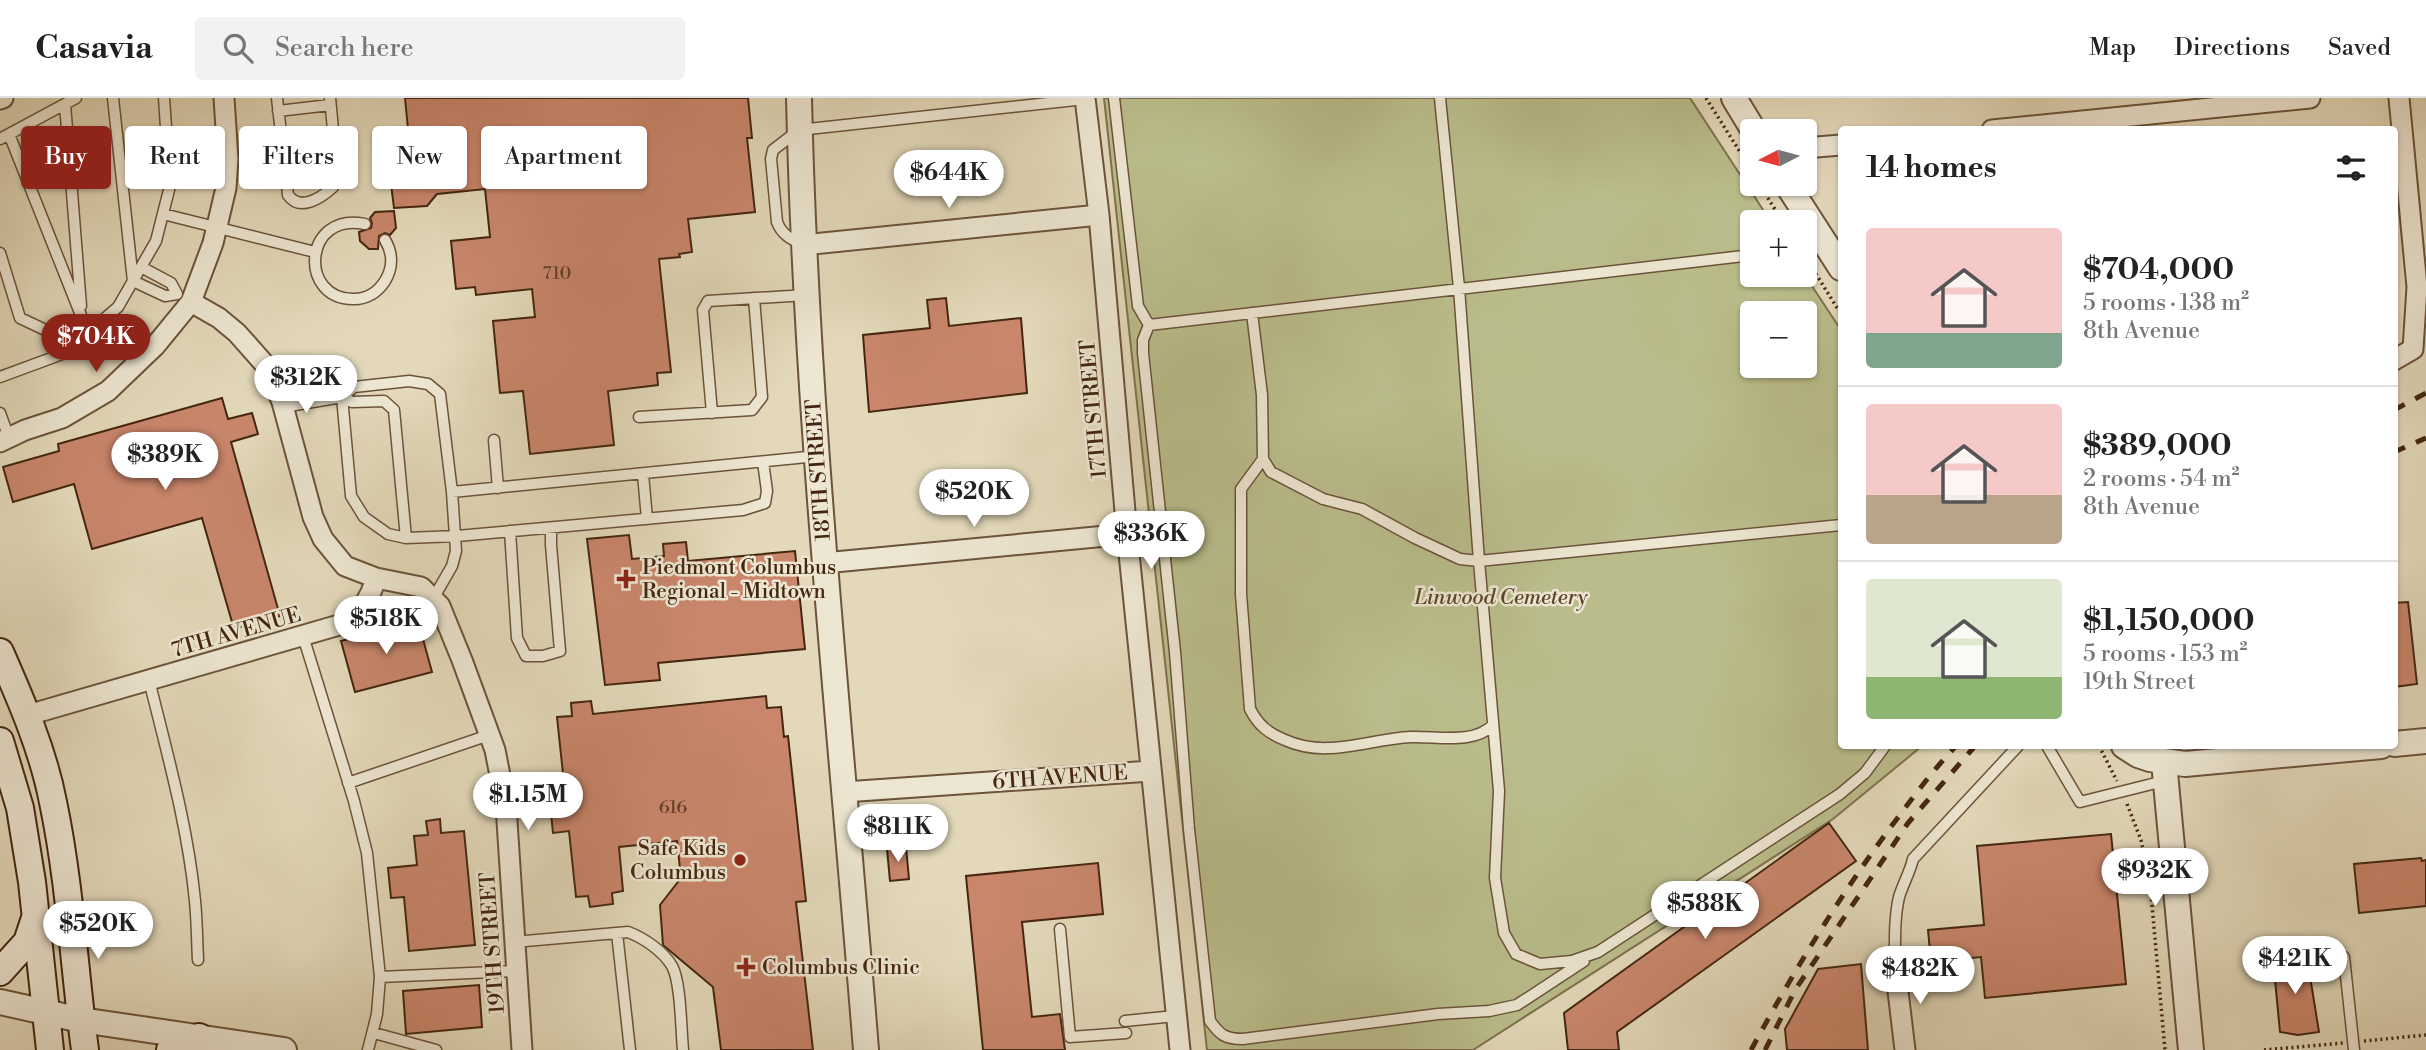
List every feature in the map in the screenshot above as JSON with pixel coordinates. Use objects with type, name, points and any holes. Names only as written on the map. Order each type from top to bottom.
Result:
[{"type":"main road","points":[[0,652],[28,715],[53,800],[66,877],[85,1050]]},
{"type":"main road","points":[[0,741],[20,808],[36,917],[50,1050]]},
{"type":"main road","points":[[0,972],[27,942],[36,917]]},
{"type":"main road","points":[[170,1050],[199,1037]]},
{"type":"street","points":[[5,440],[62,418],[108,391],[155,346],[184,298],[217,227],[226,188],[228,159],[224,98]]},
{"type":"street","name":"18TH STREET","points":[[799,98],[803,245],[824,563],[866,1050]]},
{"type":"street","name":"17TH STREET","points":[[1085,98],[1099,215],[1127,534],[1180,1050]]},
{"type":"street","points":[[1734,98],[1747,119]]},
{"type":"street","points":[[2033,126],[2310,98]]},
{"type":"street","points":[[2398,358],[2413,349],[2417,287],[2399,98]]},
{"type":"street","points":[[1817,147],[1838,145]]},
{"type":"street","points":[[803,245],[1099,215]]},
{"type":"street","points":[[1817,240],[1838,265]]},
{"type":"street","points":[[184,298],[219,318],[268,368],[283,407],[313,517],[323,538],[345,566],[376,578],[421,587],[433,599]]},
{"type":"street","points":[[824,563],[1127,534]]},
{"type":"street","name":"7TH AVENUE","points":[[28,715],[339,625],[356,613],[370,598],[376,578]]},
{"type":"street","name":"19TH STREET","points":[[433,599],[440,606],[451,632],[495,750],[506,806],[522,1050]]},
{"type":"street","points":[[2398,744],[2426,741]]},
{"type":"street","points":[[2129,749],[2164,771]]},
{"type":"street","points":[[2164,771],[2185,764],[2348,749]]},
{"type":"street","name":"6TH AVENUE","points":[[844,792],[1151,771]]},
{"type":"street","points":[[2164,771],[2191,1050]]},
{"type":"street","points":[[1895,966],[1905,1050]]},
{"type":"street","points":[[0,1002],[81,1020],[284,1050]]},
{"type":"lane","points":[[76,98],[5,137],[88,333]]},
{"type":"lane","points":[[113,98],[133,281]]},
{"type":"lane","points":[[0,377],[65,354],[118,307],[156,241],[170,186],[164,98]]},
{"type":"lane","points":[[277,98],[278,111],[288,195],[292,201],[307,202],[320,198],[332,187],[336,161],[330,102],[278,111]]},
{"type":"lane","points":[[799,130],[1085,98]]},
{"type":"lane","points":[[1114,98],[1138,306],[1149,325]]},
{"type":"lane","points":[[1440,98],[1459,288],[1499,791],[1495,878],[1504,933],[1516,954],[1540,964],[1572,961],[1598,952]]},
{"type":"lane","points":[[65,104],[82,317]]},
{"type":"lane","points":[[163,214],[315,252]]},
{"type":"lane","points":[[365,224],[354,222],[337,225],[323,236],[315,252],[315,270],[324,286],[340,297],[360,299],[377,290],[389,274],[391,254],[385,240]]},
{"type":"lane","points":[[0,253],[20,318],[75,344]]},
{"type":"lane","points":[[1149,325],[1740,256]]},
{"type":"lane","points":[[141,267],[171,283],[184,298]]},
{"type":"lane","points":[[133,281],[165,296],[184,298]]},
{"type":"lane","points":[[712,413],[703,310],[708,301],[807,295]]},
{"type":"lane","points":[[639,417],[752,411],[762,397],[754,298]]},
{"type":"lane","points":[[1252,313],[1262,396],[1263,459],[1271,472],[1323,499],[1362,509],[1460,559],[1479,562],[1838,524]]},
{"type":"lane","points":[[1149,325],[1143,340],[1143,353],[1175,652],[1189,829],[1210,1021],[1219,1034],[1228,1039],[1242,1039],[1517,1005],[1840,794],[1865,773],[1883,749]]},
{"type":"lane","points":[[283,407],[341,397],[354,387],[419,381],[428,384],[440,394],[457,536],[452,566],[433,599]]},
{"type":"lane","points":[[341,397],[349,485],[356,506],[364,517],[388,534],[406,538],[457,536],[743,510],[765,503],[767,491],[764,462]]},
{"type":"lane","points":[[341,397],[352,402],[384,401],[394,410],[406,538]]},
{"type":"lane","points":[[0,412],[5,440]]},
{"type":"lane","points":[[494,440],[498,488]]},
{"type":"lane","points":[[452,492],[817,456]]},
{"type":"lane","points":[[1263,459],[1241,489],[1240,508],[1241,594],[1250,709],[1258,724],[1295,745],[1320,749],[1341,748],[1390,738],[1484,734],[1493,725]]},
{"type":"lane","points":[[643,474],[647,519]]},
{"type":"lane","points":[[510,531],[517,638],[526,656],[543,656],[560,651],[551,528]]},
{"type":"lane","points":[[303,636],[367,853],[380,977],[374,1033],[368,1050]]},
{"type":"lane","points":[[149,680],[174,783],[187,853],[195,900],[198,960]]},
{"type":"lane","points":[[348,783],[489,735]]},
{"type":"lane","points":[[1895,966],[1895,928],[1900,896],[1913,859],[2015,749]]},
{"type":"lane","points":[[2049,749],[2080,802],[2122,792],[2164,771]]},
{"type":"lane","points":[[1060,929],[1070,1037],[1126,1033]]},
{"type":"lane","points":[[514,942],[628,932],[639,936],[673,967],[679,998],[683,1050]]},
{"type":"lane","points":[[617,933],[630,1050]]},
{"type":"lane","points":[[2344,957],[2354,1050]]},
{"type":"lane","points":[[380,977],[515,971]]},
{"type":"lane","points":[[1125,1021],[1175,1016]]},
{"type":"lane","points":[[374,1033],[436,1050]]},
{"type":"path","points":[[1706,98],[1740,153]]},
{"type":"path","points":[[1817,276],[1838,309]]},
{"type":"path","points":[[2100,749],[2122,792],[2141,840],[2150,883],[2165,1050]]},
{"type":"green space","name":"Linwood Cemetery","points":[[1104,98],[1690,98],[1740,175],[1740,196],[1754,196],[1763,210],[1740,210],[1740,287],[1813,287],[1838,325],[1838,749],[1918,749],[1833,819],[1473,1050],[1207,1050]]},
{"type":"building","points":[[405,98],[748,98],[752,138],[747,138],[755,212],[688,219],[692,252],[679,254],[680,257],[659,259],[671,372],[657,373],[658,385],[608,391],[614,445],[530,454],[523,391],[500,393],[493,321],[535,317],[532,289],[476,295],[475,287],[456,289],[451,241],[490,237],[485,189],[437,194],[427,206],[394,208],[392,189],[467,189],[467,126],[408,126]]},
{"type":"building","points":[[394,211],[396,228],[390,235],[385,233],[379,236],[378,249],[369,249],[360,241],[359,232],[371,228],[370,218],[375,212]]},
{"type":"building","points":[[946,298],[949,326],[1021,318],[1027,393],[869,412],[863,335],[930,328],[927,300]]},
{"type":"building","points":[[222,398],[228,419],[252,413],[258,434],[231,442],[280,616],[234,629],[202,518],[92,549],[74,484],[13,502],[3,467],[59,451],[58,444]]},
{"type":"building","points":[[629,535],[632,559],[664,556],[663,544],[686,542],[688,561],[795,551],[805,649],[658,663],[660,680],[605,685],[587,539]]},
{"type":"building","points":[[2408,602],[2417,684],[2398,686],[2398,603]]},
{"type":"building","points":[[418,621],[432,672],[355,692],[341,641]]},
{"type":"building","points":[[766,696],[767,708],[781,707],[784,737],[788,736],[806,901],[796,902],[813,1050],[721,1050],[713,987],[663,945],[660,905],[681,878],[677,841],[619,847],[623,891],[612,893],[613,904],[590,907],[588,896],[576,897],[569,831],[553,833],[548,784],[564,783],[557,717],[572,716],[571,703],[591,701],[593,714]]},
{"type":"building","points":[[440,819],[441,833],[464,831],[475,945],[409,951],[404,897],[391,898],[388,868],[417,865],[414,836],[428,835],[426,821]]},
{"type":"building","points":[[1829,823],[1856,861],[1617,1032],[1619,1050],[1568,1050],[1564,1013]]},
{"type":"building","points":[[2111,834],[2126,984],[1985,998],[1981,957],[1931,962],[1928,930],[1984,925],[1977,846]]},
{"type":"building","points":[[906,847],[909,879],[890,881],[887,849]]},
{"type":"building","points":[[2421,858],[2422,861],[2426,860],[2426,906],[2359,913],[2354,864]]},
{"type":"building","points":[[1098,863],[1103,914],[1022,922],[1032,1017],[1060,1014],[1065,1050],[983,1050],[966,876]]},
{"type":"building","points":[[2301,953],[2309,970],[2319,1032],[2298,1035],[2280,1032],[2274,969],[2280,968],[2279,955]]},
{"type":"building","points":[[1861,964],[1868,1050],[1787,1050],[1785,1029],[1818,969]]},
{"type":"building","points":[[479,985],[482,1027],[406,1034],[403,991]]},
{"type":"railway","points":[[2398,408],[2426,393]]},
{"type":"railway","points":[[2398,450],[2426,438]]},
{"type":"railway","points":[[1751,1050],[1802,960],[1858,872],[1919,789],[1953,749]]},
{"type":"railway","points":[[1765,1050],[1795,990],[1908,823],[1972,749]]},
{"type":"place","name":"Piedmont Columbus Regional - Midtown","points":[[626,579]]},
{"type":"place","name":"Safe Kids Columbus","points":[[740,860]]},
{"type":"place","name":"Columbus Clinic","points":[[746,967]]}]
